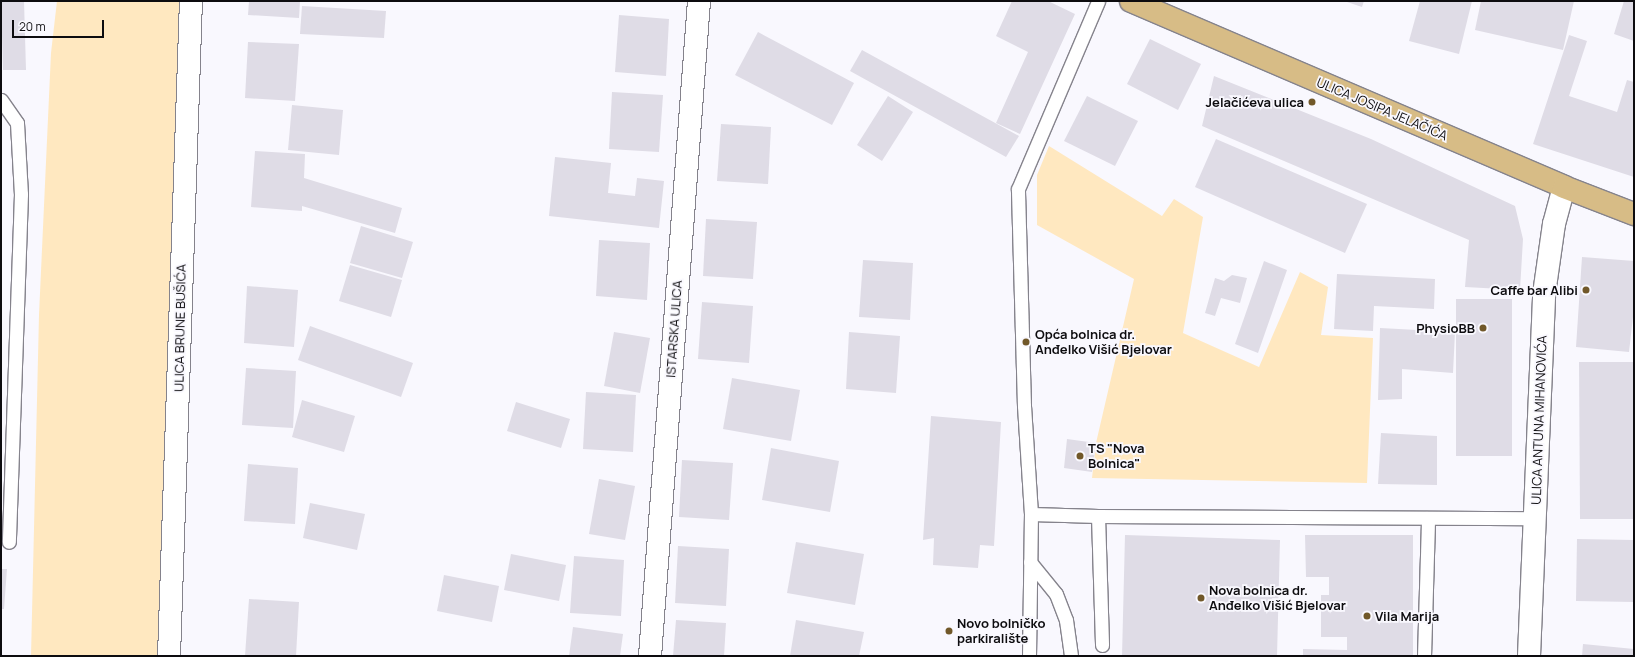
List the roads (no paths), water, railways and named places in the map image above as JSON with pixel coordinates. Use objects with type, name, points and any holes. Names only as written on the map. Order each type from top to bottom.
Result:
[{"type":"main road","name":"ULICA JOSIPA JELAČIĆA","points":[[1131,1],[1564,187],[1634,214]]},
{"type":"street","name":"ULICA BRUNE BUŠIĆA","points":[[169,656],[191,1]]},
{"type":"street","name":"ISTARSKA ULICA","points":[[650,656],[699,1]]},
{"type":"street","name":"ULICA ANTUNA MIHANOVIĆA","points":[[1529,656],[1544,294],[1554,224],[1564,187]]},
{"type":"lane","points":[[1029,656],[1031,514],[1024,406],[1018,189],[1098,1]]},
{"type":"lane","points":[[1,100],[17,122],[21,194],[9,542]]},
{"type":"lane","points":[[1031,514],[1098,516],[1535,518]]},
{"type":"lane","points":[[1098,516],[1102,645]]},
{"type":"lane","points":[[1424,656],[1428,518]]},
{"type":"lane","points":[[1030,562],[1056,594],[1066,620],[1071,656]]},
{"type":"place","name":"Jelačićeva ulica","points":[[1312,102]]},
{"type":"place","name":"Caffe bar Alibi","points":[[1586,290]]},
{"type":"place","name":"PhysioBB","points":[[1483,328]]},
{"type":"place","name":"Opća bolnica dr. Anđelko Višić Bjelovar","points":[[1026,342]]},
{"type":"place","name":"TS \"Nova Bolnica\"","points":[[1080,456]]},
{"type":"place","name":"Nova bolnica dr. Anđelko Višić Bjelovar","points":[[1201,598]]},
{"type":"place","name":"Vila Marija","points":[[1367,616]]},
{"type":"place","name":"Novo bolničko parkiralište","points":[[949,631]]}]
